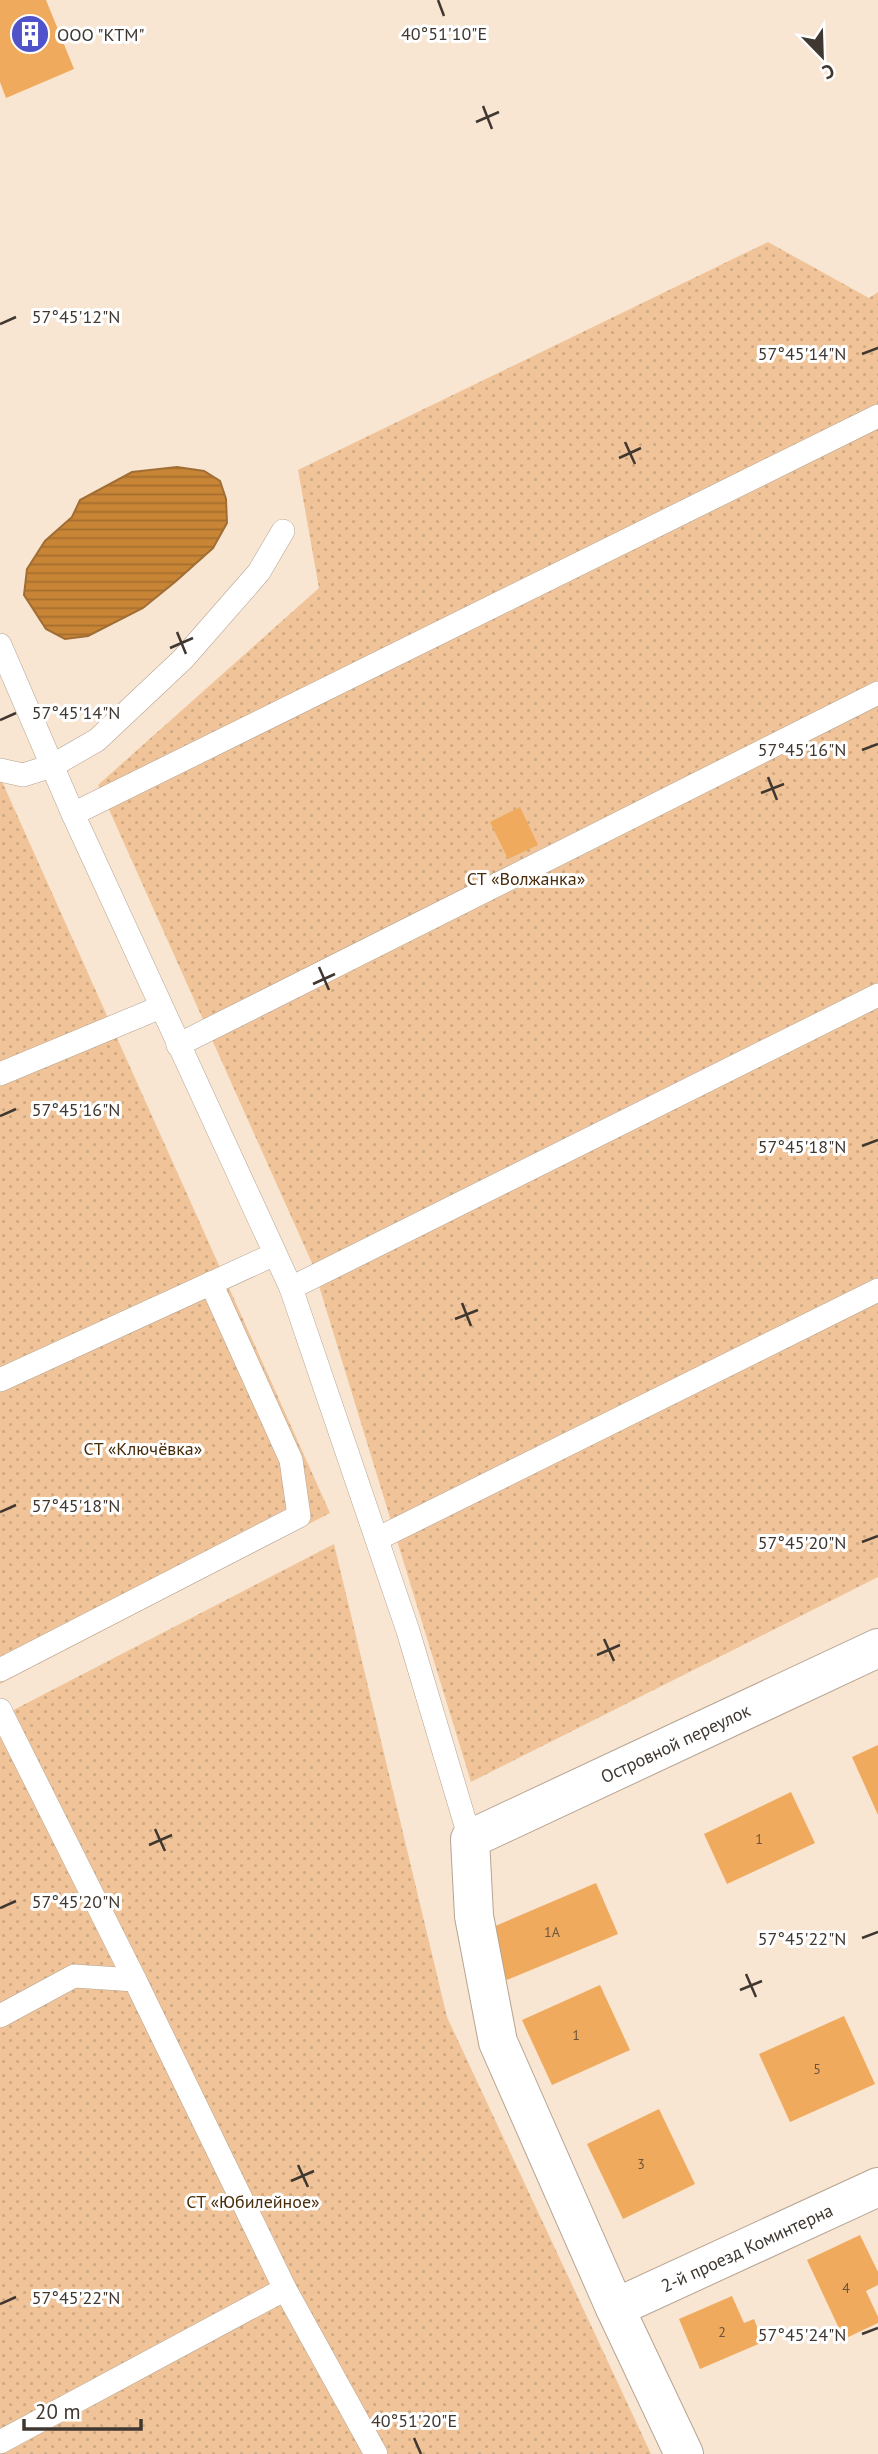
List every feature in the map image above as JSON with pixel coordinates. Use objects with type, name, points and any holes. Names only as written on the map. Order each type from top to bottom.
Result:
[{"type":"street","name":"Островной переулок","points":[[470,1839],[878,1648]]},
{"type":"street","points":[[470,1839],[474,1916],[498,2042],[615,2308],[684,2454]]},
{"type":"street","name":"2-й проезд Коминтерна","points":[[615,2308],[878,2187]]},
{"type":"lane","points":[[73,814],[878,416]]},
{"type":"lane","points":[[0,771],[23,775],[52,766],[97,740],[183,659],[259,572],[283,531]]},
{"type":"lane","points":[[0,645],[73,814],[291,1288],[408,1631],[470,1839]]},
{"type":"lane","points":[[178,1045],[878,693]]},
{"type":"lane","points":[[291,1288],[878,995]]},
{"type":"lane","points":[[0,1073],[161,1007]]},
{"type":"lane","points":[[0,1380],[275,1254]]},
{"type":"lane","points":[[0,1670],[299,1516],[291,1460],[211,1283]]},
{"type":"lane","points":[[377,1539],[878,1290]]},
{"type":"lane","points":[[0,1710],[285,2289],[376,2454]]},
{"type":"lane","points":[[0,2016],[75,1976],[135,1980]]},
{"type":"lane","points":[[0,2442],[285,2289]]},
{"type":"green space","name":"СТ «Волжанка»","points":[[768,242],[869,298],[878,292],[878,1577],[471,1782],[312,1263],[98,785],[319,588],[298,470]]},
{"type":"green space","name":"СТ «Ключёвка»","points":[[0,777],[330,1513],[0,1684]]},
{"type":"green space","name":"СТ «Юбилейное»","points":[[334,1544],[447,2017],[651,2454],[0,2454],[0,1717]]},
{"type":"shaded area","points":[[177,467],[204,471],[220,481],[226,499],[227,523],[213,548],[143,608],[88,636],[65,639],[46,629],[24,595],[27,569],[45,541],[72,517],[80,500],[132,472]]},
{"type":"building","name":"ООО \"КТМ\"","points":[[0,0],[46,0],[74,69],[6,98],[0,82]]},
{"type":"building","points":[[520,807],[538,845],[508,859],[490,822]]},
{"type":"building","points":[[878,1745],[878,1815],[852,1757]]},
{"type":"building","points":[[791,1792],[815,1843],[727,1884],[704,1834]]},
{"type":"building","points":[[596,1883],[618,1934],[507,1980],[486,1930]]},
{"type":"building","points":[[600,1985],[630,2050],[552,2085],[522,2020]]},
{"type":"building","points":[[844,2016],[875,2084],[790,2122],[759,2054]]},
{"type":"building","points":[[659,2109],[695,2184],[623,2219],[587,2144]]},
{"type":"building","points":[[860,2235],[878,2272],[878,2285],[866,2291],[878,2317],[878,2323],[844,2339],[807,2260]]},
{"type":"building","points":[[732,2296],[744,2323],[754,2319],[763,2342],[700,2369],[679,2319]]},
{"type":"place","name":"ООО \"КТМ\"","points":[[30,34]]}]
